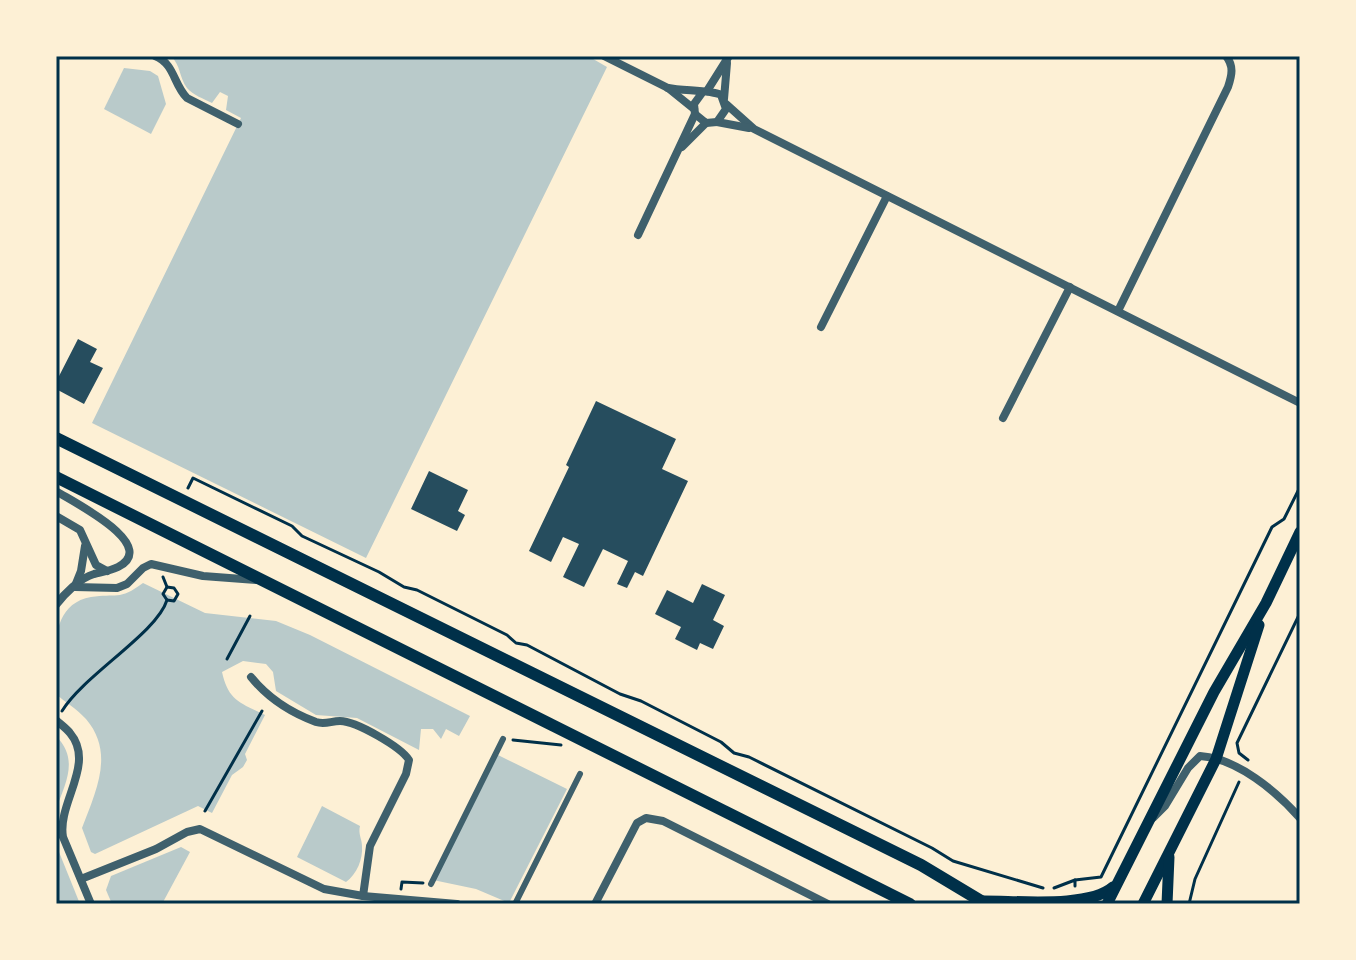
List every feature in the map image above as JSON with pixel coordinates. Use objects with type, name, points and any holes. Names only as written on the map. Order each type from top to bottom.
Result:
[{"type":"main road","points":[[56,438],[921,865],[982,902],[1075,901],[1101,896],[1120,881]]},
{"type":"main road","points":[[56,477],[910,904]]},
{"type":"main road","points":[[1107,904],[1214,692],[1266,603],[1300,532]]},
{"type":"main road","points":[[1143,904],[1216,759],[1266,603]]},
{"type":"main road","points":[[1167,904],[1169,852]]},
{"type":"street","points":[[604,56],[668,88],[706,123]]},
{"type":"street","points":[[1118,311],[1228,87],[1232,74],[1231,63],[1226,56]]},
{"type":"street","points":[[158,57],[168,64],[187,98],[238,124]]},
{"type":"street","points":[[638,235],[681,147],[694,112],[695,100],[729,57]]},
{"type":"street","points":[[717,122],[725,114],[729,57]]},
{"type":"street","points":[[668,88],[717,92],[754,129]]},
{"type":"street","points":[[681,147],[706,123],[754,129],[1300,403]]},
{"type":"street","points":[[821,327],[887,196]]},
{"type":"street","points":[[1003,418],[1070,287]]},
{"type":"street","points":[[56,491],[115,527],[128,546],[121,566],[90,575],[56,605]]},
{"type":"street","points":[[56,516],[80,530],[96,565],[107,571]]},
{"type":"street","points":[[75,587],[85,545]]},
{"type":"street","points":[[75,587],[117,588],[127,584],[151,564],[203,576],[263,581]]},
{"type":"street","points":[[251,677],[271,700],[318,723],[339,721],[353,724],[400,749],[409,760],[406,774],[370,846],[363,896]]},
{"type":"street","points":[[57,722],[71,733],[78,748],[76,777],[61,825],[91,904]]},
{"type":"street","points":[[431,884],[503,739]]},
{"type":"street","points":[[1150,821],[1165,806],[1194,760],[1200,756],[1216,759],[1263,782],[1300,818]]},
{"type":"street","points":[[515,904],[580,774]]},
{"type":"street","points":[[595,904],[637,823],[646,818],[663,821],[828,904]]},
{"type":"street","points":[[81,879],[200,829],[261,856],[311,884],[363,896],[457,904]]},
{"type":"path","points":[[183,500],[193,478],[292,526],[302,536],[404,587],[417,590],[620,694],[653,707],[721,742],[734,753],[762,763],[953,861],[1046,889],[1075,880],[1101,877],[1272,527],[1284,519],[1300,487]]},
{"type":"path","points":[[167,587],[174,588],[178,596],[174,601],[167,600],[163,594],[167,587]]},
{"type":"path","points":[[57,722],[81,687],[158,618],[167,600]]},
{"type":"path","points":[[1237,743],[1300,613]]},
{"type":"path","points":[[227,659],[250,616]]},
{"type":"path","points":[[205,811],[262,711]]},
{"type":"path","points":[[503,739],[567,746]]},
{"type":"path","points":[[1189,904],[1195,879],[1228,810],[1242,772]]},
{"type":"path","points":[[1075,880],[1075,901]]},
{"type":"shaded area","points":[[171,56],[588,56],[607,67],[366,558],[92,423],[241,118],[226,110],[228,96],[220,92],[212,103],[189,90]]},
{"type":"shaded area","points":[[124,68],[150,71],[158,76],[166,104],[151,134],[104,109]]},
{"type":"shaded area","points":[[143,583],[205,613],[276,621],[470,716],[459,736],[446,729],[441,739],[433,729],[421,729],[419,750],[357,718],[316,715],[276,691],[273,672],[266,664],[243,661],[222,672],[228,689],[236,700],[265,715],[245,754],[247,760],[232,775],[212,813],[198,806],[95,854],[91,852],[82,828],[97,786],[100,745],[86,719],[56,694],[57,636],[67,611],[77,602],[91,597],[123,594]]},
{"type":"shaded area","points":[[56,736],[69,762],[56,809]]},
{"type":"shaded area","points":[[496,754],[567,789],[509,903],[476,889],[433,880]]},
{"type":"shaded area","points":[[322,806],[360,826],[360,861],[346,882],[297,857]]},
{"type":"shaded area","points":[[57,847],[80,904],[56,904]]},
{"type":"shaded area","points":[[181,847],[190,852],[162,904],[112,904],[106,890],[111,876]]},
{"type":"building","points":[[78,339],[97,349],[90,362],[103,368],[84,404],[56,389],[56,382]]},
{"type":"building","points":[[596,401],[676,439],[662,469],[688,481],[643,576],[635,572],[627,588],[617,584],[628,561],[603,549],[584,587],[563,577],[579,544],[563,537],[551,562],[529,551]]},
{"type":"building","points":[[429,471],[468,490],[458,511],[465,515],[457,531],[411,509]]},
{"type":"building","points":[[702,584],[725,595],[713,620],[724,626],[713,649],[700,643],[697,650],[675,639],[681,627],[655,614],[667,590],[693,603]]}]
